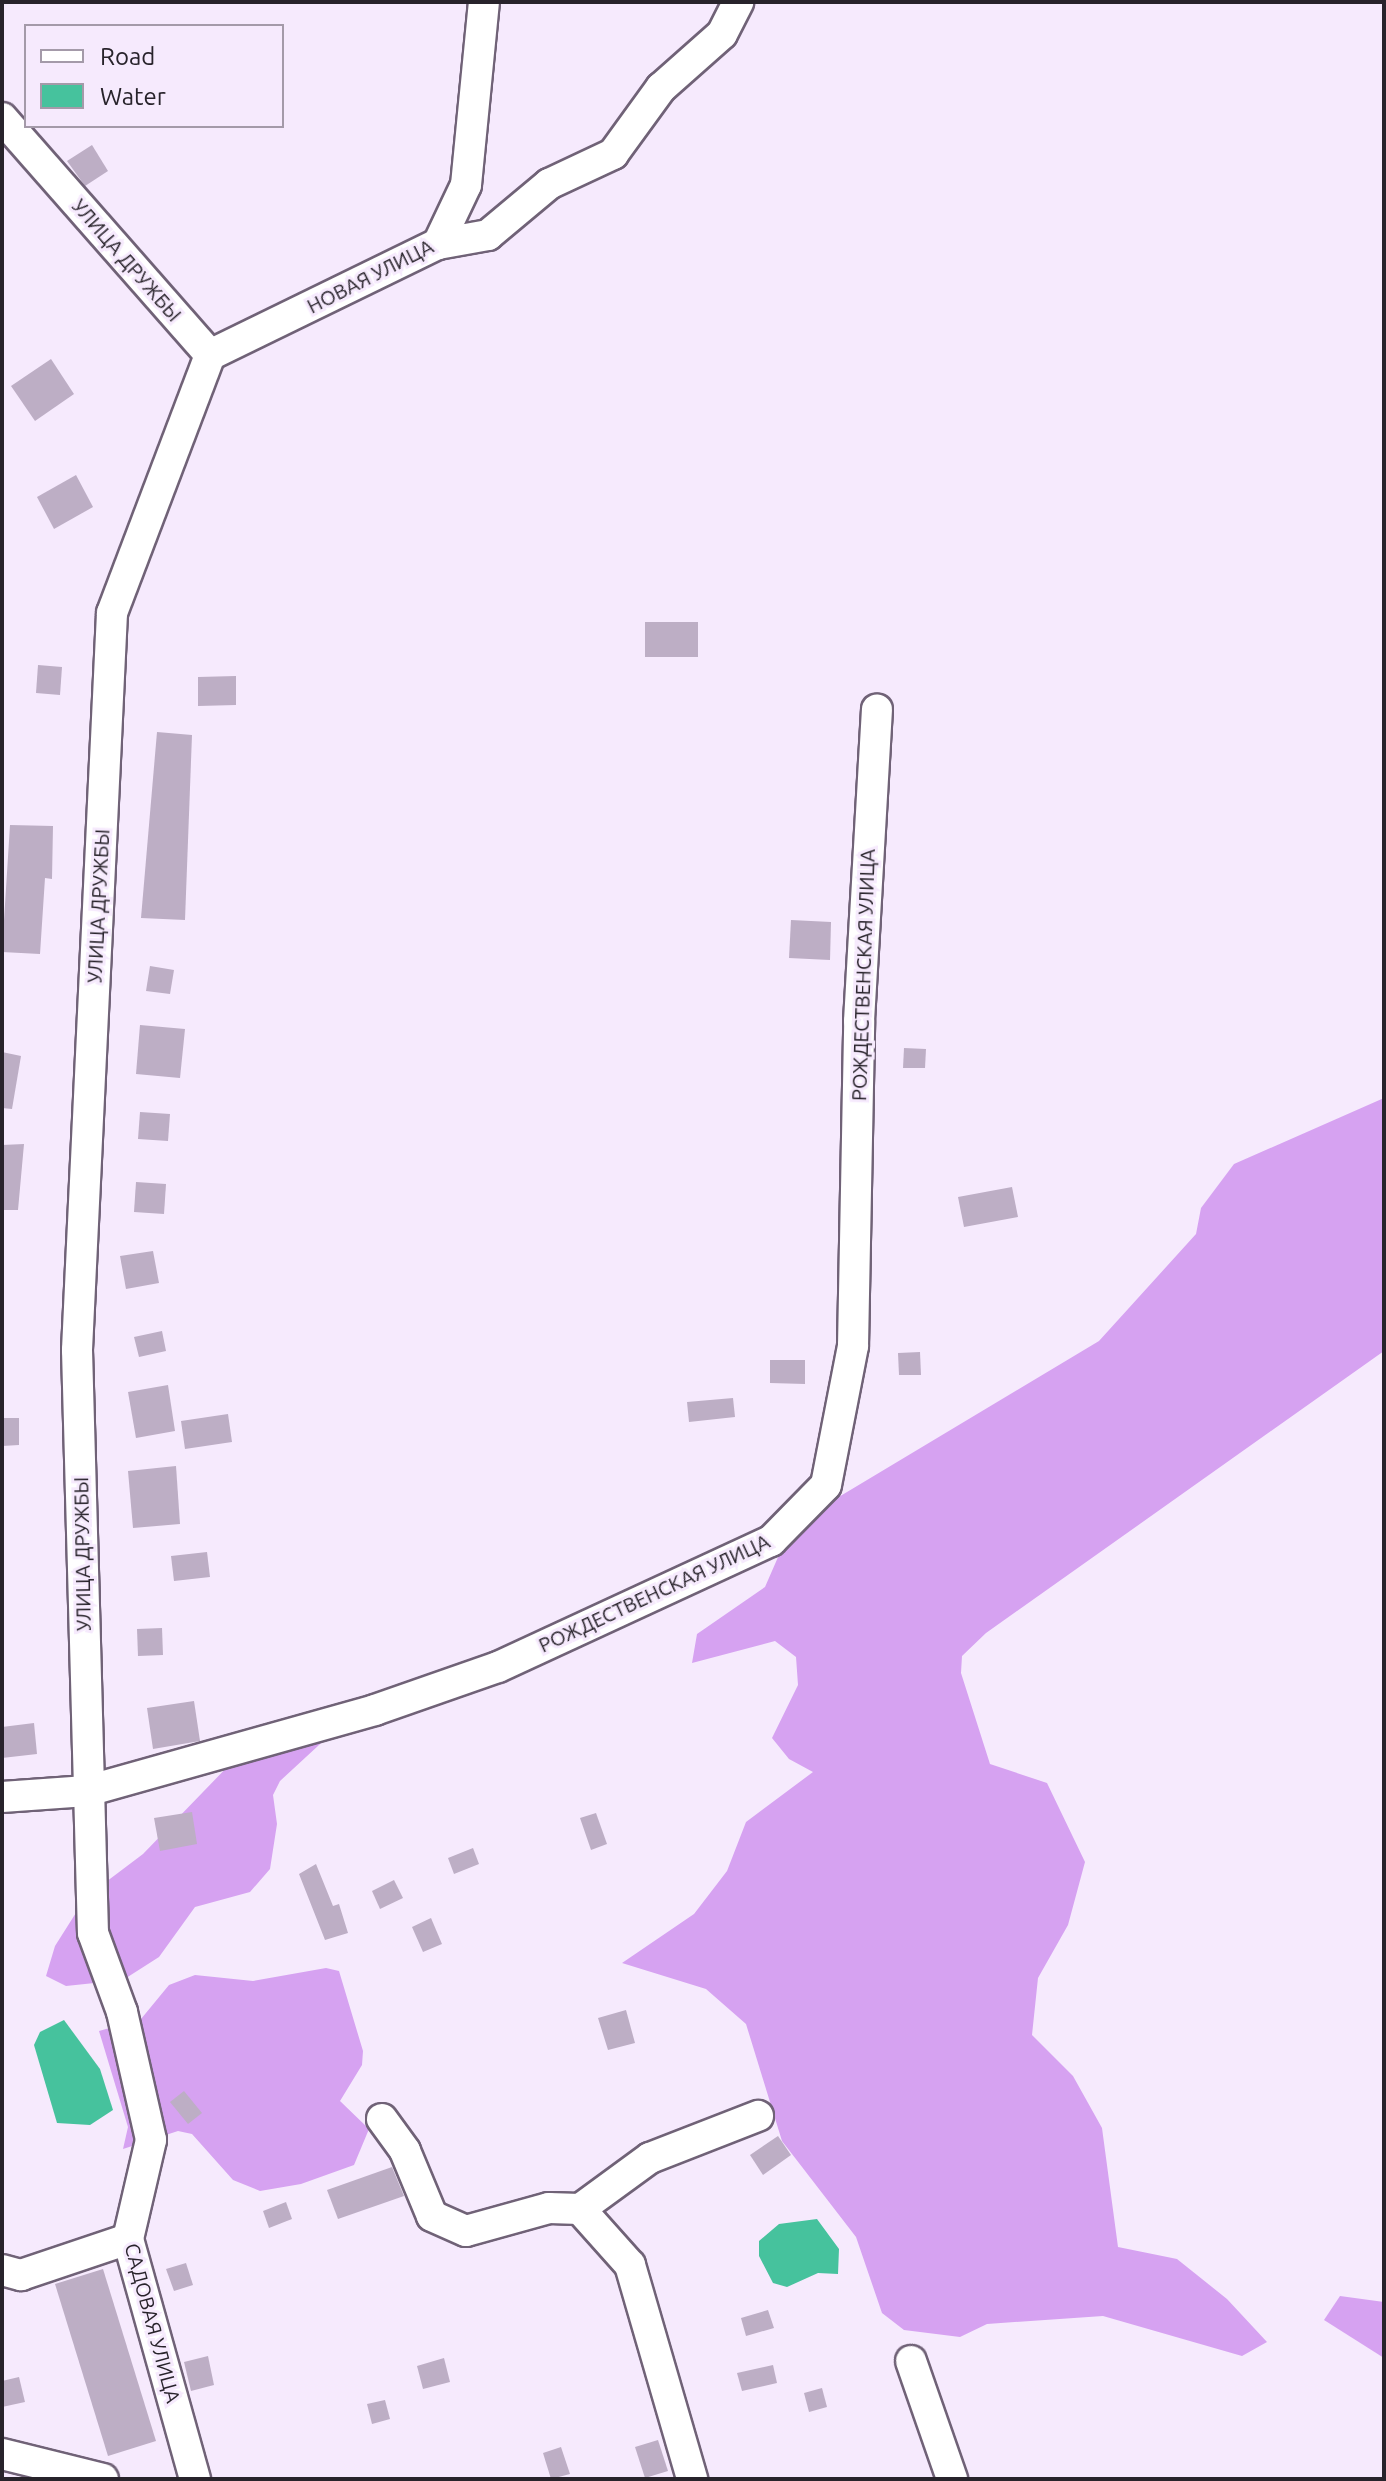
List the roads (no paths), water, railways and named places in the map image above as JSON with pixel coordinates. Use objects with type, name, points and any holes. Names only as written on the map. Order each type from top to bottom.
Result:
[{"type":"street","name":"НОВАЯ УЛИЦА","points":[[210,355],[438,244],[466,185],[484,2]]},
{"type":"street","points":[[438,244],[488,235],[549,184],[613,154],[661,88],[722,34],[738,2]]},
{"type":"street","name":"УЛИЦА ДРУЖБЫ","points":[[2,118],[210,355],[112,613],[77,1350],[87,1791]]},
{"type":"street","name":"РОЖДЕСТВЕНСКАЯ УЛИЦА","points":[[2,1797],[87,1791],[375,1710],[498,1667],[771,1541],[826,1485],[853,1346],[859,1021],[877,710]]},
{"type":"street","name":"САДОВАЯ УЛИЦА","points":[[87,1791],[93,1933],[122,2012],[151,2140],[128,2239],[195,2479]]},
{"type":"street","points":[[382,2119],[405,2151],[432,2216],[466,2231],[549,2208],[580,2209],[650,2158],[758,2116]]},
{"type":"street","points":[[580,2209],[630,2265],[692,2479]]},
{"type":"street","points":[[2,2270],[21,2275],[128,2239]]},
{"type":"street","points":[[911,2361],[952,2479]]},
{"type":"street","points":[[2,2454],[103,2479]]},
{"type":"water","points":[[64,2020],[100,2069],[113,2110],[90,2125],[57,2123],[34,2045],[40,2032]]},
{"type":"water","points":[[817,2219],[839,2249],[838,2274],[818,2273],[787,2287],[773,2283],[759,2256],[759,2241],[779,2224]]}]
